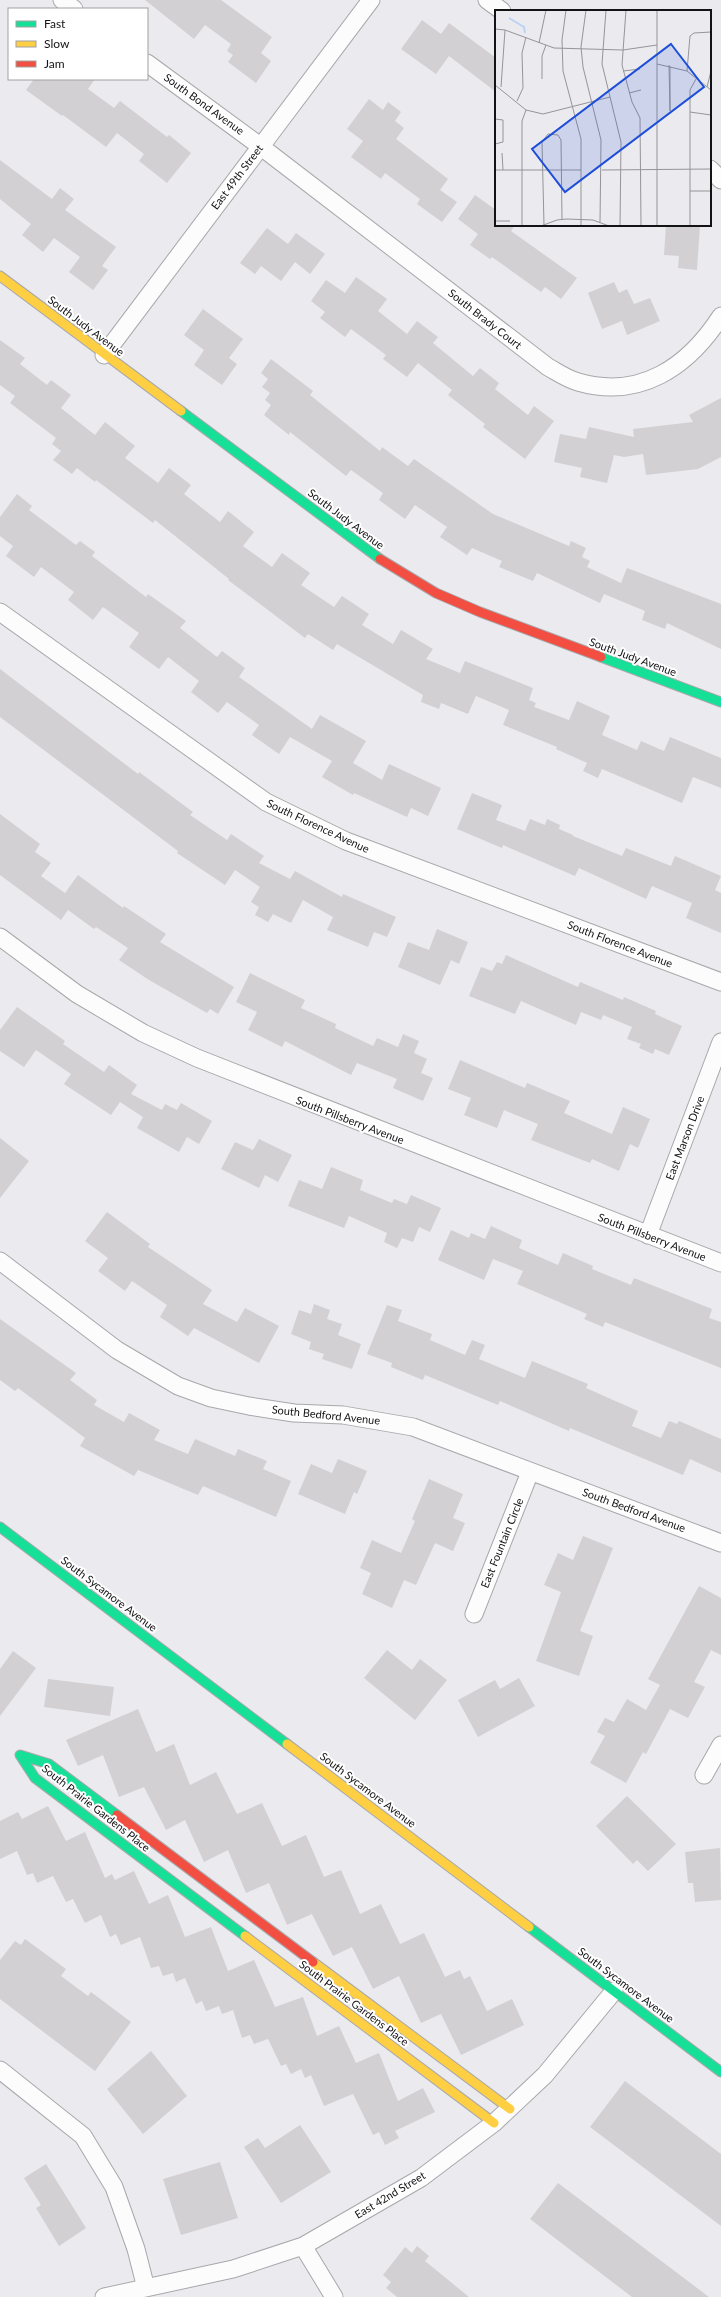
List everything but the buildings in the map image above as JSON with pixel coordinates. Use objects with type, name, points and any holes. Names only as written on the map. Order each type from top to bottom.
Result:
[{"type":"street","points":[[62,0],[73,8]]},
{"type":"street","name":"East 49th Street","points":[[104,355],[371,0]]},
{"type":"street","points":[[487,0],[501,10]]},
{"type":"street","name":"South Bond Avenue","points":[[148,63],[260,146]]},
{"type":"street","name":"South Brady Court","points":[[260,146],[548,367],[576,382],[598,387],[630,386],[656,379],[683,361],[714,327],[721,316]]},
{"type":"street","points":[[711,170],[721,180]]},
{"type":"street","name":"South Judy Avenue","points":[[0,276],[104,355],[380,559],[436,593],[487,615],[721,702]]},
{"type":"street","name":"South Florence Avenue","points":[[0,612],[266,802],[346,841],[721,982]]},
{"type":"street","name":"South Pillsberry Avenue","points":[[0,937],[77,994],[143,1033],[197,1058],[721,1263]]},
{"type":"street","name":"East Marson Drive","points":[[648,1235],[721,1042]]},
{"type":"street","name":"South Bedford Avenue","points":[[0,1261],[117,1350],[178,1386],[211,1398],[249,1406],[294,1413],[351,1416],[413,1427],[530,1472],[649,1514],[721,1543]]},
{"type":"street","name":"East Fountain Circle","points":[[474,1614],[530,1472]]},
{"type":"street","name":"South Sycamore Avenue","points":[[0,1527],[721,2072]]},
{"type":"street","points":[[704,1775],[721,1745]]},
{"type":"street","name":"South Prairie Gardens Place","points":[[494,2123],[35,1778],[20,1755],[49,1764],[510,2109]]},
{"type":"street","name":"East 42nd Street","points":[[104,2297],[233,2268],[304,2246],[421,2178],[494,2123],[510,2109],[545,2075],[614,1991]]},
{"type":"street","points":[[0,2070],[83,2136],[114,2187],[136,2249],[146,2288]]},
{"type":"street","points":[[304,2246],[334,2297]]},
{"type":"traffic: fast","points":[[181,411],[380,559]]},
{"type":"traffic: fast","points":[[601,657],[721,702]]},
{"type":"traffic: fast","points":[[0,1527],[287,1744]]},
{"type":"traffic: fast","points":[[117,1815],[49,1764],[20,1755],[35,1778],[245,1936]]},
{"type":"traffic: fast","points":[[529,1927],[721,2072]]},
{"type":"traffic: slow","points":[[0,276],[181,411]]},
{"type":"traffic: slow","points":[[287,1744],[529,1927]]},
{"type":"traffic: slow","points":[[245,1936],[494,2123]]},
{"type":"traffic: slow","points":[[313,1962],[510,2109]]},
{"type":"traffic: jam","points":[[380,559],[436,593],[480,612],[601,657]]},
{"type":"traffic: jam","points":[[117,1815],[313,1962]]}]
